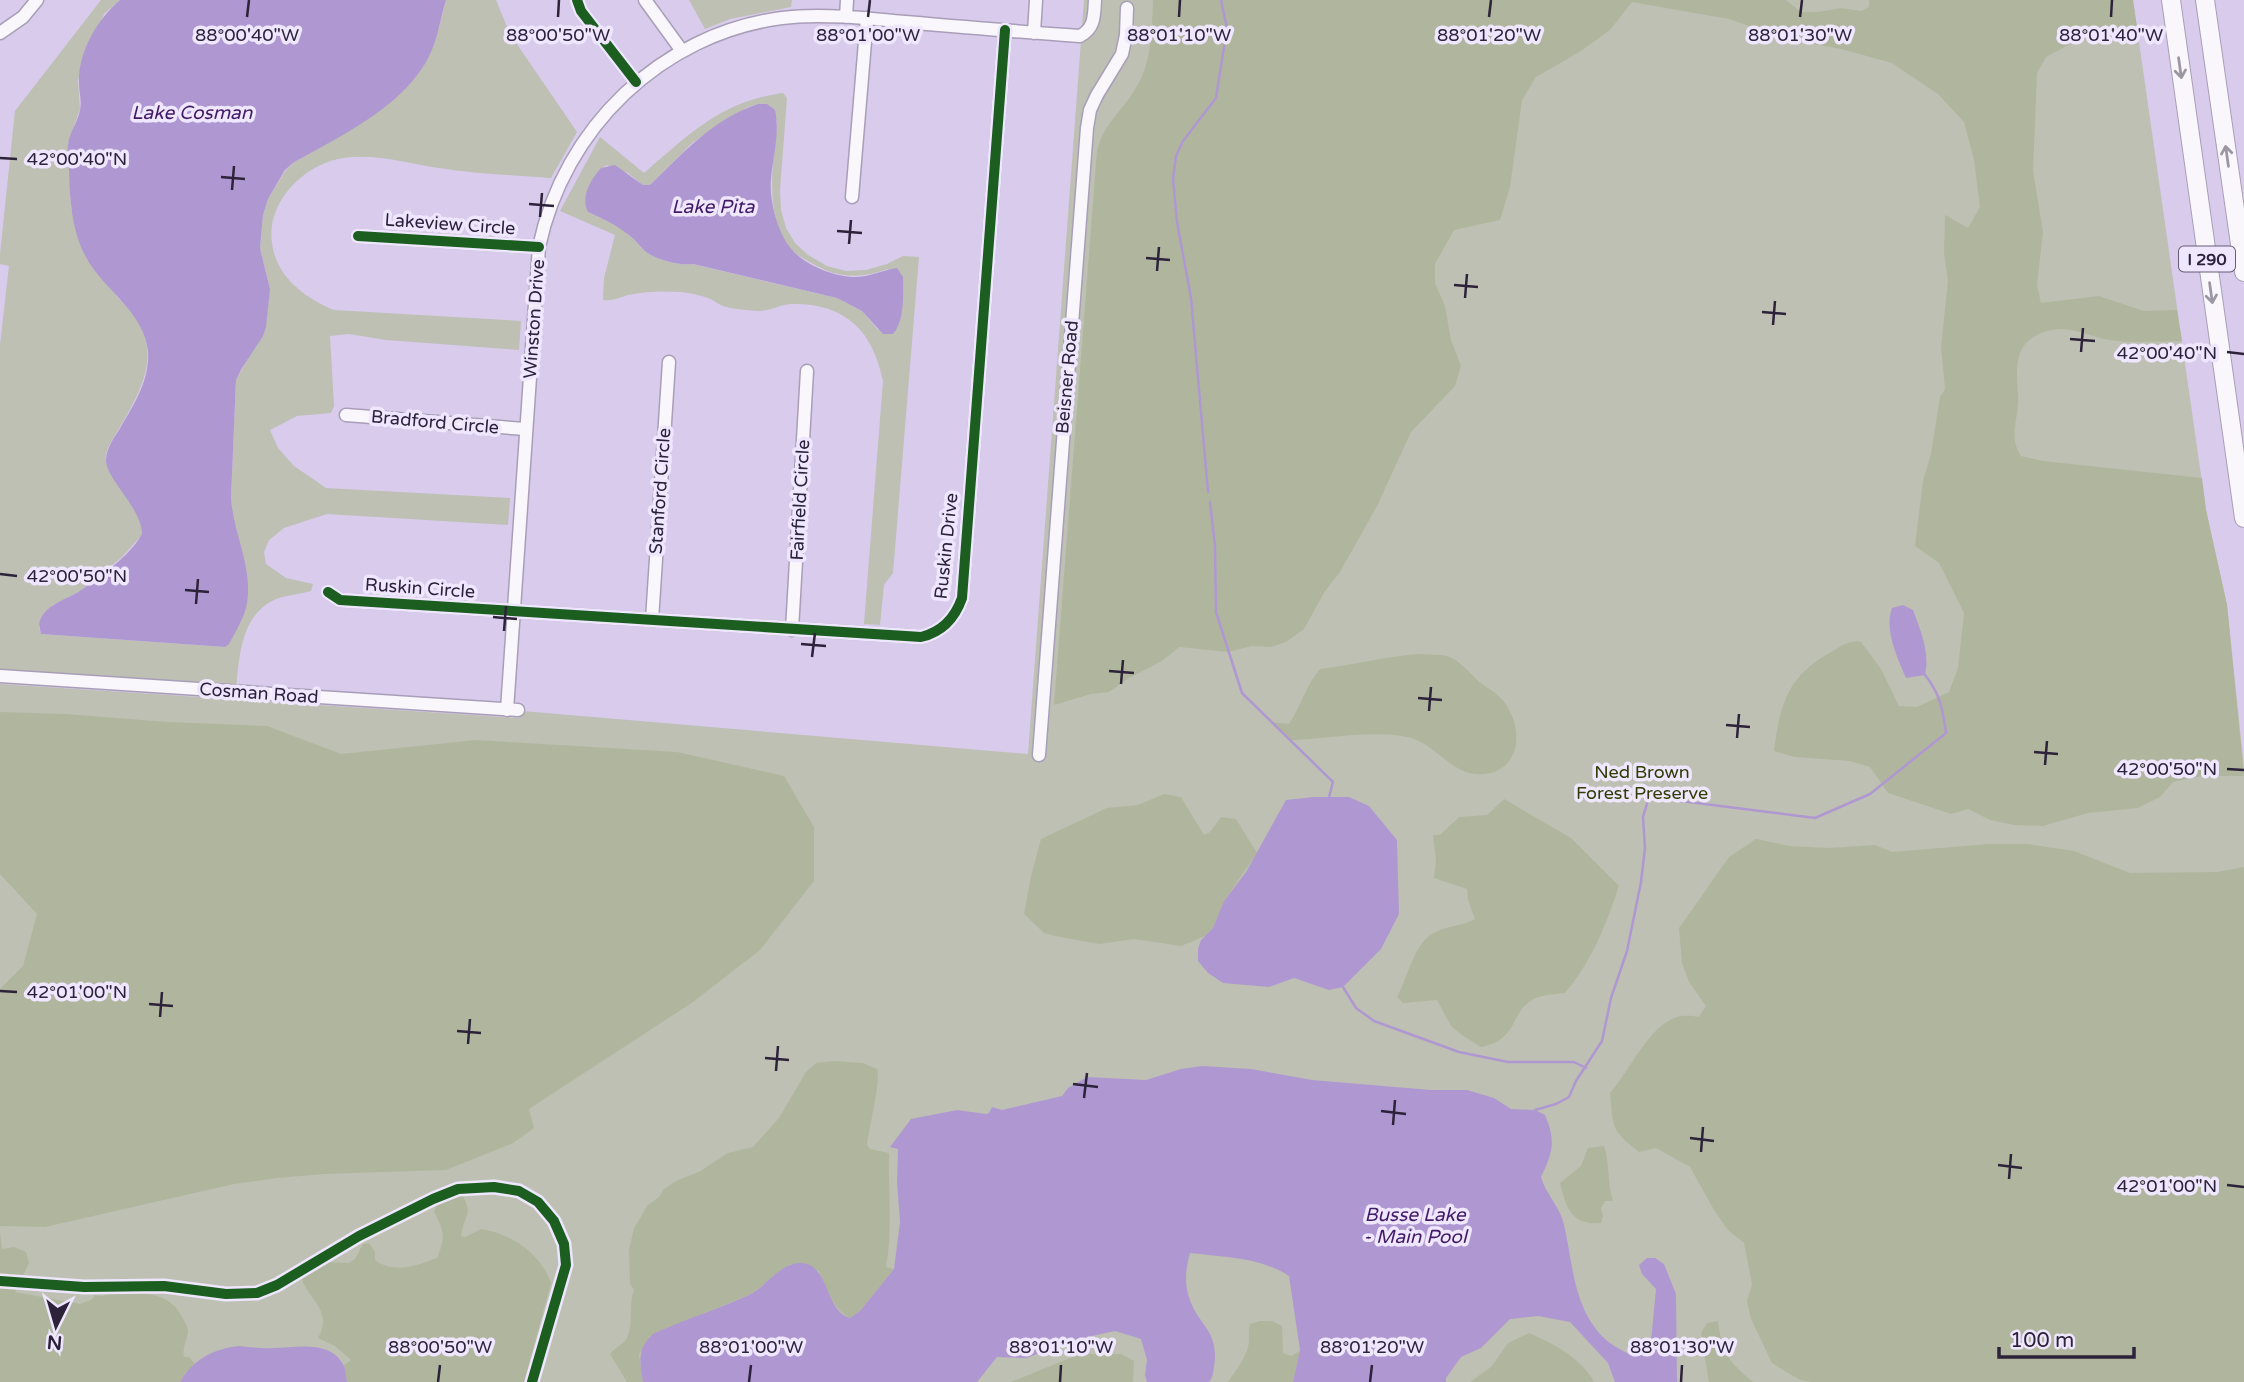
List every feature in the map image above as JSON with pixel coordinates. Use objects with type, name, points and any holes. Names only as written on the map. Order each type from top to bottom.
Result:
[{"type":"highway","name":"I 290","points":[[2171,0],[2244,518]]},
{"type":"highway","name":"I 290","points":[[2205,0],[2244,272]]},
{"type":"street","points":[[0,33],[23,17],[37,0]]},
{"type":"street","points":[[577,0],[581,11],[636,82]]},
{"type":"street","points":[[645,0],[682,51]]},
{"type":"street","points":[[846,17],[848,0]]},
{"type":"street","points":[[1034,33],[1036,0]]},
{"type":"street","name":"Winston Drive","points":[[512,710],[512,612],[539,247],[550,206],[583,142],[602,118],[636,82],[682,51],[716,35],[754,23],[785,17],[846,17],[1080,36],[1089,30],[1093,23],[1095,0]]},
{"type":"street","name":"Beisner Road","points":[[1038,755],[1087,128],[1090,110],[1097,95],[1122,54],[1127,8]]},
{"type":"street","points":[[852,197],[867,18]]},
{"type":"street","name":"Ruskin Drive","points":[[512,612],[921,638],[933,634],[957,613],[962,598],[1005,30]]},
{"type":"street","name":"Lakeview Circle","points":[[358,236],[539,247]]},
{"type":"street","name":"Stanford Circle","points":[[652,620],[669,362]]},
{"type":"street","name":"Fairfield Circle","points":[[792,630],[807,371]]},
{"type":"street","name":"Bradford Circle","points":[[345,415],[525,429]]},
{"type":"street","name":"Ruskin Circle","points":[[328,592],[340,600],[512,612]]},
{"type":"street","name":"Cosman Road","points":[[0,676],[512,710]]},
{"type":"green space","points":[[101,0],[120,0],[104,14],[78,80],[80,109],[68,144],[71,209],[117,297],[133,314],[143,331],[147,347],[143,380],[106,454],[107,466],[136,511],[142,535],[121,558],[80,591],[53,605],[39,627],[41,634],[225,647],[236,630],[231,498],[236,380],[251,353],[270,289],[260,248],[263,215],[268,199],[293,163],[375,113],[439,28],[446,0],[496,0],[510,34],[577,132],[551,178],[467,172],[388,159],[350,157],[324,163],[311,170],[289,189],[280,201],[272,229],[272,243],[279,266],[294,285],[323,305],[334,310],[521,321],[519,350],[386,340],[349,334],[330,336],[334,406],[331,413],[297,416],[270,430],[278,448],[294,466],[326,488],[510,498],[508,525],[327,514],[284,528],[269,540],[264,552],[266,564],[286,578],[313,584],[311,591],[279,598],[256,614],[244,638],[236,692],[0,676],[0,345],[9,266],[0,264],[0,254],[15,111]]},
{"type":"green space","points":[[689,0],[792,0],[791,7],[730,19],[705,29]]},
{"type":"green space","name":"Ned Brown Forest Preserve","points":[[1084,0],[2133,0],[2206,510],[2227,605],[2244,767],[2244,1382],[0,1382],[0,684],[519,718],[522,711],[1028,754]]},
{"type":"green space","points":[[1153,0],[1786,0],[1801,12],[1818,12],[1842,8],[1861,11],[1869,7],[1869,0],[2133,0],[2137,27],[2092,32],[2046,57],[2037,73],[2033,171],[2043,232],[2037,285],[2041,303],[2099,296],[2144,311],[2177,310],[2182,341],[2117,341],[2064,329],[2050,330],[2034,336],[2022,349],[2017,365],[2015,440],[2021,456],[2043,461],[2202,478],[2206,510],[2227,605],[2244,776],[2202,776],[2173,782],[2160,797],[2138,808],[2088,813],[2043,826],[2014,825],[1990,820],[1968,809],[1951,814],[1888,793],[1870,767],[1850,761],[1795,757],[1774,751],[1783,705],[1796,681],[1816,661],[1845,644],[1861,642],[1881,669],[1899,706],[1917,707],[1949,692],[1958,668],[1964,613],[1939,563],[1915,546],[1923,481],[1931,454],[1940,397],[1945,389],[1941,347],[1948,281],[1944,253],[1945,215],[1968,228],[1980,207],[1974,160],[1964,122],[1938,94],[1892,63],[1841,49],[1786,39],[1729,19],[1632,2],[1610,30],[1581,51],[1536,77],[1522,100],[1510,187],[1500,220],[1454,230],[1435,264],[1435,283],[1445,306],[1451,340],[1461,366],[1455,386],[1411,432],[1377,506],[1304,629],[1286,642],[1271,647],[1252,646],[1228,652],[1179,647],[1162,661],[1109,692],[1091,694],[1054,705],[1097,151],[1104,132],[1132,94],[1146,66]]},
{"type":"green space","points":[[783,93],[787,98],[781,210],[786,228],[795,243],[808,255],[827,266],[846,271],[866,270],[903,256],[919,257],[893,573],[884,585],[880,625],[864,624],[883,381],[872,347],[863,334],[841,314],[809,305],[790,304],[763,311],[743,310],[724,306],[698,295],[668,291],[603,300],[604,278],[615,235],[560,211],[600,137],[644,173],[707,122],[723,112],[761,97]],"holes":[[[758,104],[777,121],[773,203],[781,234],[789,247],[798,255],[833,273],[851,276],[888,269],[901,307],[900,318],[878,330],[862,311],[837,298],[660,259],[644,250],[624,230],[588,212],[595,179],[607,165],[628,173],[643,185],[650,185],[692,143],[748,107]]]},
{"type":"green space","points":[[1420,654],[1444,655],[1455,660],[1505,703],[1515,724],[1516,746],[1506,764],[1497,771],[1474,774],[1465,771],[1423,743],[1401,736],[1371,734],[1291,740],[1271,722],[1289,724],[1320,669]]},
{"type":"green space","points":[[0,712],[267,726],[341,754],[476,740],[677,752],[784,776],[814,827],[814,881],[760,950],[693,1002],[529,1109],[534,1128],[513,1143],[446,1170],[277,1178],[234,1184],[45,1227],[0,1226],[0,989],[23,966],[37,914],[0,874]]},
{"type":"green space","points":[[1164,794],[1181,797],[1204,835],[1210,832],[1221,817],[1236,819],[1257,853],[1224,901],[1213,928],[1205,936],[1181,946],[1134,939],[1099,944],[1044,933],[1024,914],[1041,839],[1107,808],[1138,805]]},
{"type":"green space","points":[[1504,799],[1571,838],[1619,886],[1597,942],[1565,993],[1545,995],[1531,1001],[1518,1014],[1503,1037],[1481,1047],[1451,1026],[1437,1000],[1403,1003],[1397,997],[1414,957],[1428,937],[1475,919],[1467,889],[1434,878],[1436,860],[1433,835],[1440,835],[1459,817],[1487,815]]},
{"type":"green space","points":[[1756,839],[1789,846],[1829,848],[1875,845],[1892,852],[1988,844],[2027,844],[2074,851],[2130,873],[2217,872],[2244,867],[2244,1382],[1812,1382],[1800,1380],[1772,1363],[1751,1319],[1747,1301],[1752,1284],[1744,1243],[1728,1230],[1690,1167],[1656,1148],[1639,1152],[1618,1133],[1613,1121],[1610,1093],[1657,1030],[1677,1017],[1699,1017],[1706,1006],[1689,982],[1682,963],[1679,928],[1729,857]]},
{"type":"green space","points":[[816,1063],[863,1063],[877,1069],[876,1094],[867,1145],[870,1149],[889,1153],[890,1225],[886,1267],[894,1269],[860,1311],[850,1318],[835,1304],[819,1271],[790,1264],[751,1294],[650,1336],[639,1355],[643,1382],[627,1382],[610,1354],[625,1340],[629,1332],[634,1290],[630,1284],[629,1250],[634,1228],[648,1205],[678,1180],[699,1172],[728,1153],[753,1147],[779,1118],[806,1072]]},
{"type":"green space","points":[[1604,1146],[1613,1201],[1605,1201],[1601,1208],[1601,1223],[1583,1222],[1572,1214],[1560,1183],[1581,1166],[1588,1148]]},
{"type":"green space","points":[[458,1189],[468,1209],[461,1236],[465,1237],[481,1229],[514,1240],[540,1263],[551,1283],[524,1382],[347,1382],[344,1365],[351,1360],[335,1346],[318,1338],[323,1318],[302,1280],[301,1271],[314,1263],[349,1263],[355,1259],[363,1244],[369,1243],[375,1252],[375,1260],[390,1267],[413,1266],[437,1258],[443,1235],[434,1212],[440,1196]]},
{"type":"green space","points":[[0,1232],[2,1249],[14,1247],[26,1252],[29,1263],[15,1292],[80,1304],[91,1300],[95,1295],[130,1293],[160,1297],[176,1307],[185,1322],[188,1330],[184,1357],[189,1357],[195,1364],[180,1382],[0,1382]]},
{"type":"green space","points":[[1272,1321],[1282,1326],[1283,1353],[1291,1356],[1300,1351],[1293,1382],[1228,1382],[1246,1352],[1250,1324]]},
{"type":"green space","points":[[1718,1321],[1728,1356],[1753,1382],[1709,1382],[1701,1333],[1707,1323]]},
{"type":"green space","points":[[1529,1333],[1574,1359],[1589,1373],[1594,1382],[1470,1382],[1491,1367],[1508,1343]]},
{"type":"green space","points":[[1080,1354],[1121,1354],[1134,1361],[1133,1382],[1011,1382]]},
{"type":"water","name":"Lake Cosman","points":[[120,0],[446,0],[433,47],[423,67],[409,85],[374,116],[293,163],[285,170],[268,199],[263,215],[260,248],[270,289],[266,327],[236,380],[231,498],[247,576],[247,603],[240,624],[225,647],[41,634],[40,628],[44,613],[106,572],[123,558],[142,534],[136,513],[111,475],[106,459],[143,383],[148,351],[140,326],[125,304],[90,264],[79,242],[71,207],[68,151],[70,136],[80,110],[79,83],[85,48],[104,17]]},
{"type":"water","name":"Lake Pita","points":[[758,104],[767,104],[775,110],[776,136],[771,196],[778,223],[789,246],[802,258],[837,275],[860,277],[897,268],[903,277],[903,299],[900,322],[893,334],[883,334],[862,311],[837,298],[658,258],[646,252],[631,236],[588,212],[586,194],[601,168],[615,165],[643,185],[650,185],[713,128],[742,110]]},
{"type":"water","points":[[1903,605],[1913,610],[1922,634],[1926,650],[1925,675],[1906,678],[1893,643],[1890,625],[1892,608]]},
{"type":"water","points":[[1349,797],[1369,806],[1397,840],[1399,914],[1381,949],[1343,987],[1329,990],[1294,978],[1269,987],[1223,983],[1208,973],[1198,961],[1201,940],[1213,928],[1224,901],[1246,872],[1286,800]]},
{"type":"water","name":"Busse Lake - Main Pool","points":[[1202,1066],[1251,1069],[1312,1080],[1431,1090],[1467,1090],[1494,1098],[1511,1109],[1535,1110],[1545,1115],[1551,1132],[1552,1146],[1541,1177],[1562,1218],[1576,1284],[1585,1311],[1605,1339],[1634,1357],[1639,1349],[1651,1341],[1656,1289],[1642,1274],[1639,1265],[1647,1258],[1655,1258],[1664,1264],[1676,1294],[1677,1382],[1615,1382],[1608,1363],[1570,1322],[1538,1316],[1510,1319],[1481,1348],[1461,1357],[1446,1382],[1293,1382],[1300,1350],[1289,1276],[1254,1261],[1190,1253],[1186,1275],[1187,1291],[1214,1344],[1214,1367],[1209,1382],[1147,1382],[1147,1360],[1141,1339],[1115,1331],[1069,1341],[1027,1358],[997,1357],[977,1382],[643,1382],[641,1352],[651,1335],[749,1295],[781,1270],[795,1263],[812,1266],[818,1272],[831,1299],[842,1314],[850,1318],[860,1311],[894,1269],[900,1222],[898,1149],[890,1147],[911,1119],[957,1110],[986,1114],[992,1107],[1002,1110],[1062,1096],[1068,1088],[1087,1077],[1146,1080],[1181,1069]]},
{"type":"water","points":[[239,1346],[322,1348],[338,1357],[345,1368],[347,1382],[180,1382],[191,1367],[205,1356],[221,1349]]},
{"type":"waterway","points":[[1208,492],[1191,298],[1177,222],[1173,179],[1176,156],[1183,141],[1216,98],[1227,28],[1221,0]]},
{"type":"waterway","points":[[1210,502],[1215,546],[1216,612],[1242,693],[1333,782],[1329,797]]},
{"type":"waterway","points":[[1535,1110],[1569,1097],[1602,1041],[1611,998],[1627,951],[1641,882],[1645,848],[1643,817],[1649,797],[1815,818],[1870,794],[1946,733],[1940,702],[1925,675]]},
{"type":"waterway","points":[[1343,987],[1356,1008],[1374,1021],[1459,1052],[1508,1062],[1574,1062],[1586,1068]]},
{"type":"cycle path","points":[[577,0],[581,11],[636,82]]},
{"type":"cycle path","points":[[328,592],[340,600],[921,637],[941,628],[956,612],[962,598],[1005,30]]},
{"type":"cycle path","points":[[358,236],[539,247]]},
{"type":"cycle path","points":[[0,1281],[84,1287],[164,1286],[226,1294],[257,1293],[277,1285],[359,1236],[458,1189],[494,1187],[519,1191],[538,1202],[554,1221],[564,1244],[566,1265],[532,1382]]}]
